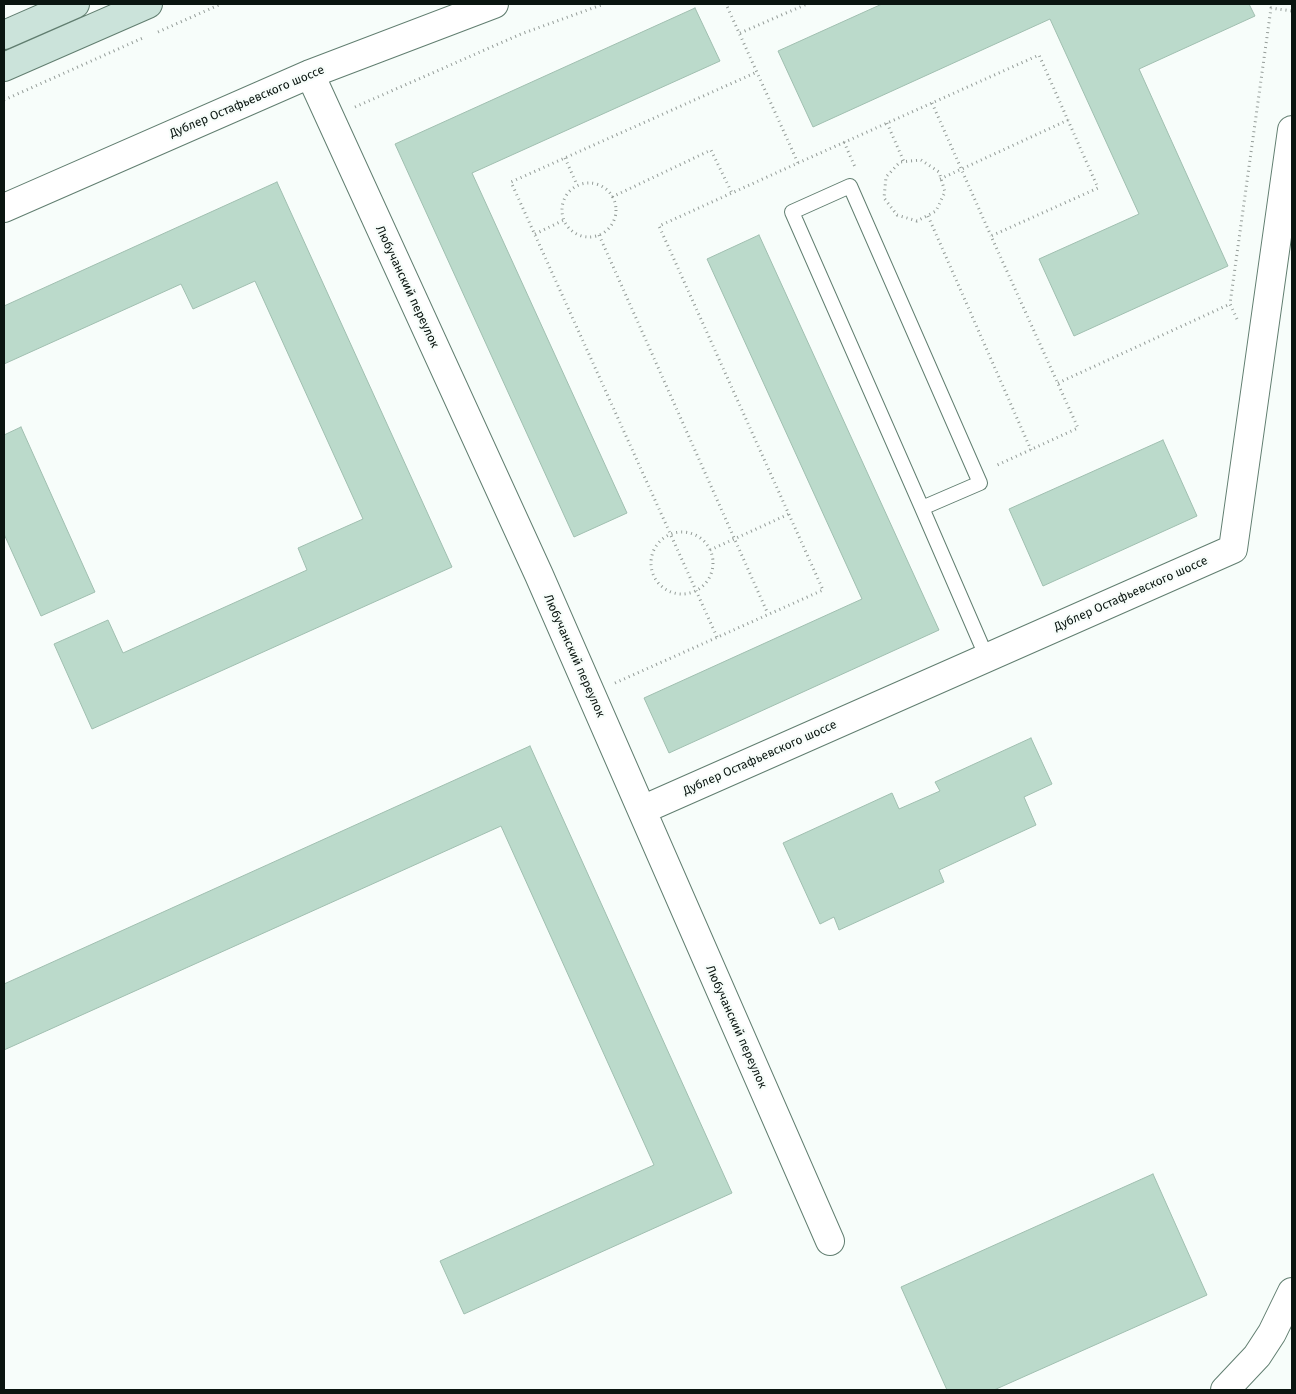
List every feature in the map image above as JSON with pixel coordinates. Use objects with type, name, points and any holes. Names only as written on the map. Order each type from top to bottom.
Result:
[{"type":"main road","points":[[4,35],[75,4]]},
{"type":"main road","points":[[4,67],[148,4]]},
{"type":"street","name":"Дублер Остафьевского шоссе","points":[[4,208],[310,74],[494,4]]},
{"type":"street","name":"Любучанский переулок","points":[[310,74],[539,575],[830,1241]]},
{"type":"street","name":"Дублер Остафьевского шоссе","points":[[642,810],[1234,549],[1292,130]]},
{"type":"street","points":[[1226,1390],[1257,1356],[1272,1333],[1292,1292]]},
{"type":"lane","points":[[922,508],[980,483],[850,186],[792,212],[987,658]]},
{"type":"path","points":[[158,32],[221,4]]},
{"type":"path","points":[[330,117],[521,34],[604,4]]},
{"type":"path","points":[[726,4],[798,163]]},
{"type":"path","points":[[740,34],[807,4]]},
{"type":"path","points":[[1238,321],[1230,304],[1271,6],[1292,11]]},
{"type":"path","points":[[4,100],[149,36]]},
{"type":"path","points":[[591,694],[823,590],[659,226],[1038,55],[1098,188],[992,236]]},
{"type":"path","points":[[716,637],[511,182],[757,72]]},
{"type":"path","points":[[932,103],[1078,428],[976,474]]},
{"type":"path","points":[[940,179],[1068,120]]},
{"type":"path","points":[[887,123],[904,162]]},
{"type":"path","points":[[612,197],[711,150],[732,193]]},
{"type":"path","points":[[565,158],[576,185]]},
{"type":"path","points":[[921,160],[939,172],[940,179],[945,192],[936,211],[917,221],[897,216],[884,198],[886,177],[900,162],[921,160]]},
{"type":"path","points":[[594,182],[609,191],[612,197],[616,206],[613,223],[599,235],[584,237],[569,229],[561,213],[564,196],[576,185],[594,182]]},
{"type":"path","points":[[928,216],[1031,450]]},
{"type":"path","points":[[535,234],[564,220]]},
{"type":"path","points":[[599,235],[768,614]]},
{"type":"path","points":[[1058,383],[1230,304]]},
{"type":"path","points":[[710,550],[789,514]]},
{"type":"path","points":[[680,532],[691,533],[701,538],[710,550],[713,555],[711,576],[705,585],[696,591],[685,594],[674,593],[664,588],[656,580],[652,570],[651,559],[654,549],[661,540],[670,534],[680,532]]},
{"type":"building","points":[[882,4],[1249,4],[1255,16],[1139,69],[1228,266],[1074,336],[1039,259],[1139,214],[1050,19],[813,127],[778,51]]},
{"type":"building","points":[[695,8],[720,61],[472,173],[627,513],[574,537],[395,144]]},
{"type":"building","points":[[277,182],[452,567],[92,729],[54,644],[108,620],[123,653],[307,570],[298,548],[363,519],[255,281],[193,309],[181,284],[4,364],[4,306]]},
{"type":"building","points":[[759,235],[939,630],[669,753],[644,698],[862,599],[707,259]]},
{"type":"building","points":[[21,427],[95,592],[41,616],[4,534],[4,435]]},
{"type":"building","points":[[1163,440],[1197,516],[1043,586],[1009,509]]},
{"type":"building","points":[[1031,738],[1052,784],[1024,797],[1036,825],[939,870],[944,882],[839,930],[834,917],[820,924],[783,843],[892,793],[899,809],[940,791],[935,782]]},
{"type":"building","points":[[530,746],[732,1193],[464,1314],[440,1261],[654,1165],[501,826],[4,1050],[4,984]]},
{"type":"building","points":[[1153,1174],[1207,1295],[994,1390],[947,1390],[901,1287]]}]
